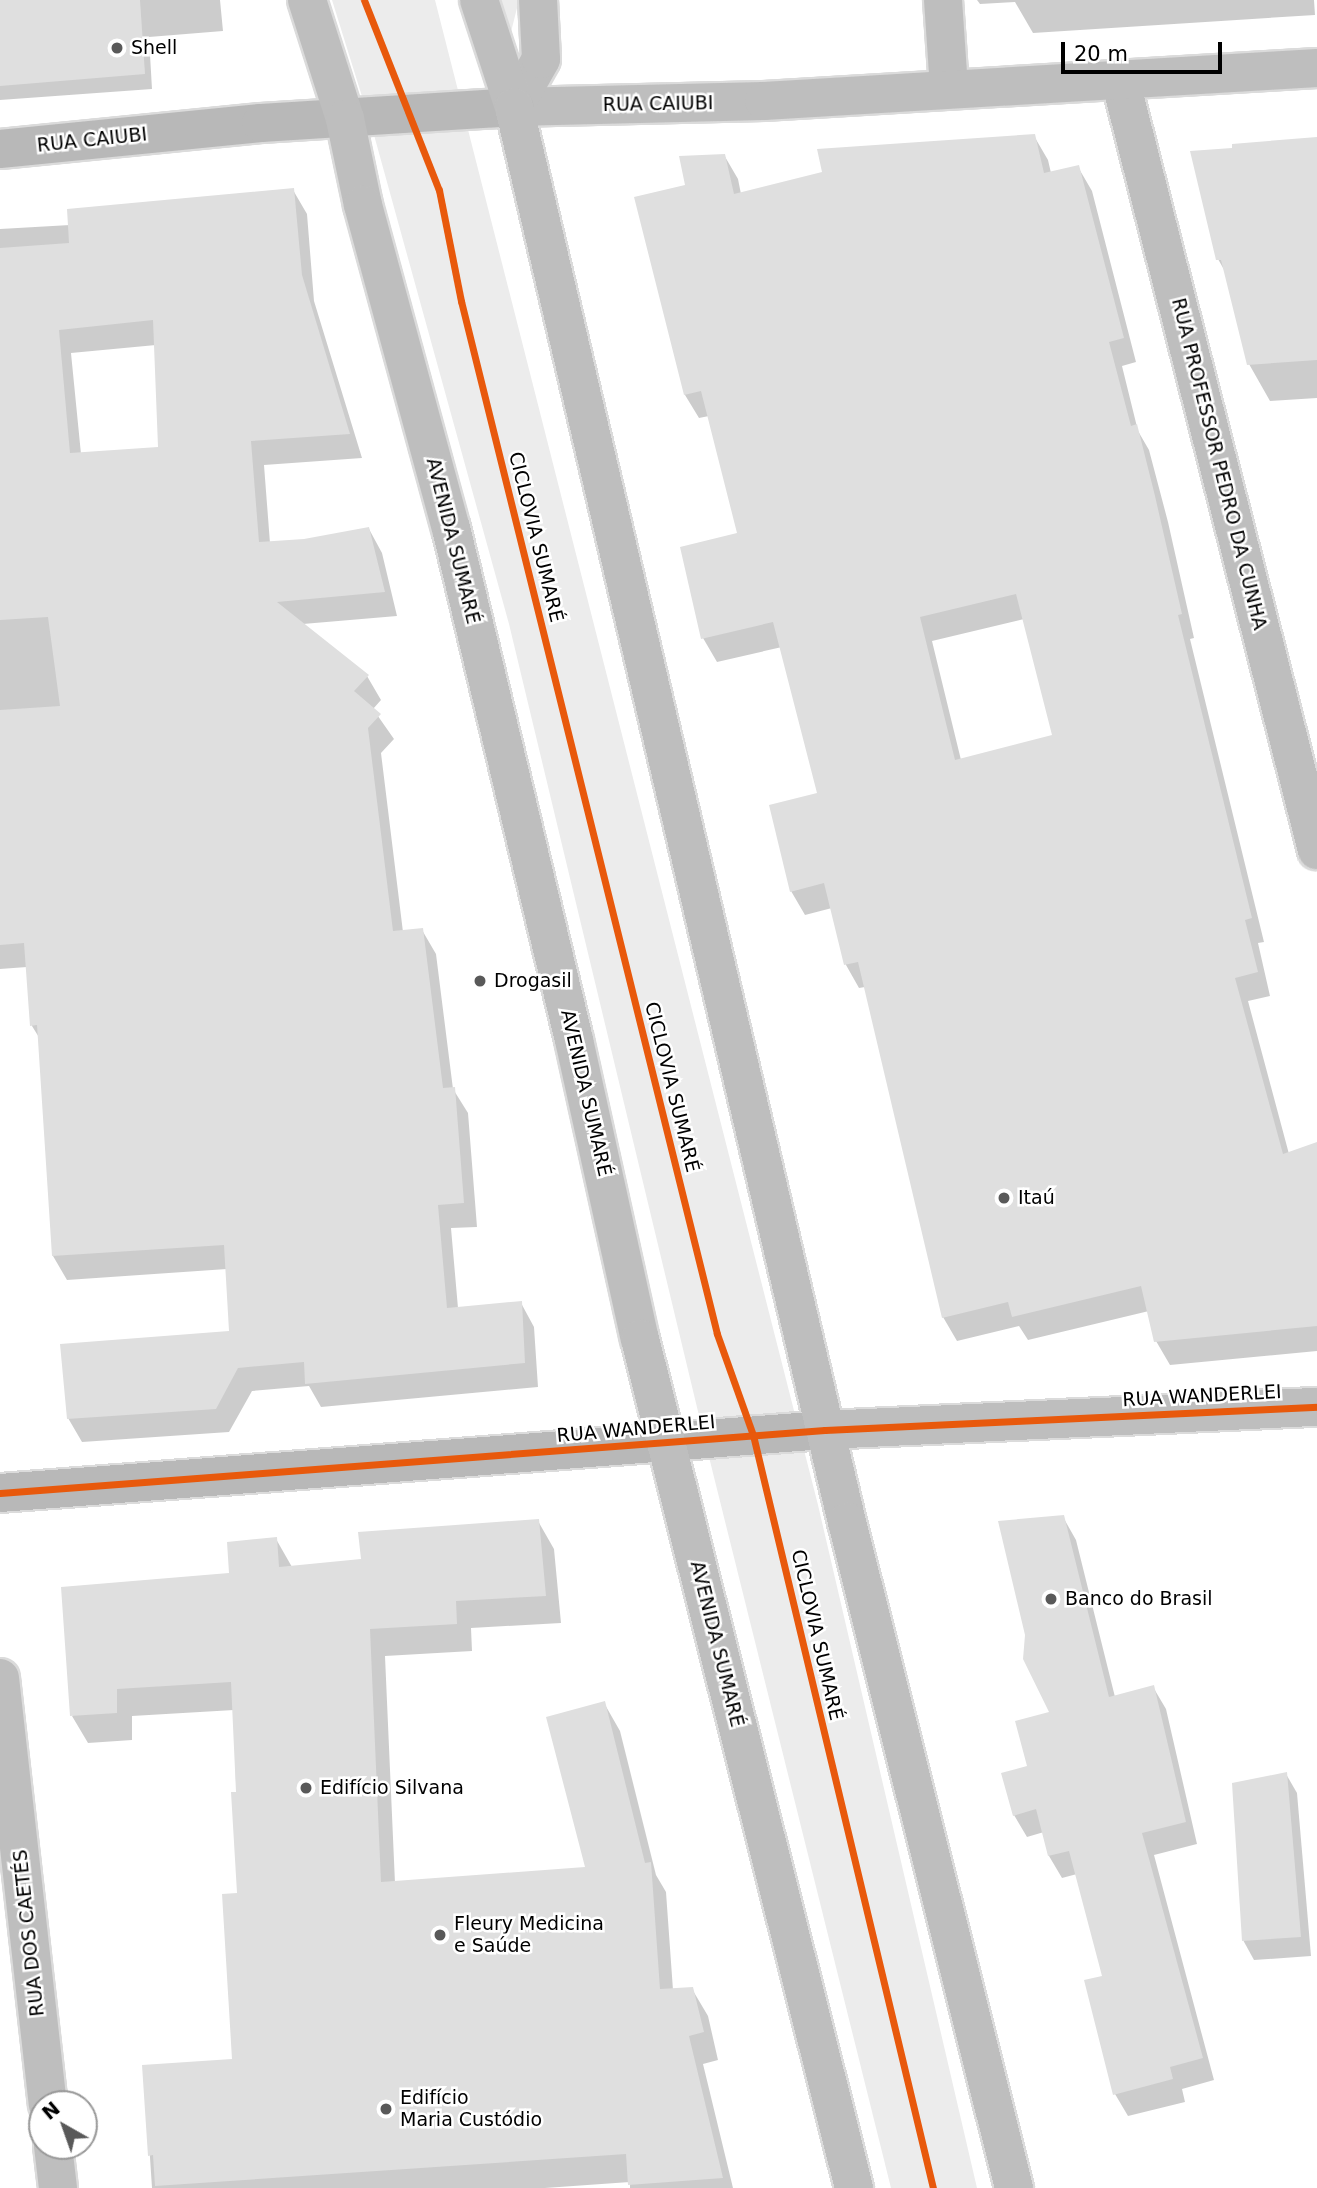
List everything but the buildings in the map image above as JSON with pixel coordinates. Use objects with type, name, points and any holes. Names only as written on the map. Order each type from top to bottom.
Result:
[{"type":"main road","name":"AVENIDA SUMARÉ","points":[[307,0],[345,119],[363,205],[457,552],[575,1040],[666,1442],[854,2188]]},
{"type":"main road","points":[[479,0],[514,107],[825,1430],[1014,2188]]},
{"type":"main road","points":[[514,107],[541,60],[538,0]]},
{"type":"main road","points":[[943,0],[949,89]]},
{"type":"main road","name":"RUA CAIUBI","points":[[514,107],[764,101],[1317,68]]},
{"type":"main road","name":"RUA PROFESSOR PEDRO DA CUNHA","points":[[1121,79],[1317,850]]},
{"type":"main road","name":"RUA WANDERLEI","points":[[825,1430],[1317,1407]]},
{"type":"main road","name":"RUA DOS CAETÉS","points":[[0,1678],[46,2090]]},
{"type":"main road","points":[[55,2160],[58,2188]]},
{"type":"street","name":"RUA CAIUBI","points":[[0,149],[261,123],[514,107]]},
{"type":"street","name":"RUA WANDERLEI","points":[[0,1493],[825,1430]]},
{"type":"shaded area","points":[[332,0],[435,0],[818,1505],[977,2188],[891,2188],[707,1449],[509,624],[374,135]]},
{"type":"shaded area","points":[[499,0],[519,0],[511,32]]},
{"type":"cycle path","name":"CICLOVIA SUMARÉ","points":[[364,0],[439,190],[461,301],[717,1334],[753,1435],[933,2188]]},
{"type":"cycle path","points":[[0,1493],[825,1430],[1317,1407]]},
{"type":"place","name":"Shell","points":[[117,48]]},
{"type":"place","name":"Drogasil","points":[[480,981]]},
{"type":"place","name":"Itaú","points":[[1004,1198]]},
{"type":"place","name":"Banco do Brasil","points":[[1051,1599]]},
{"type":"place","name":"Edifício Silvana","points":[[306,1788]]},
{"type":"place","name":"Fleury Medicina e Saúde","points":[[440,1935]]},
{"type":"place","name":"Edifício Maria Custódio","points":[[386,2109]]}]
